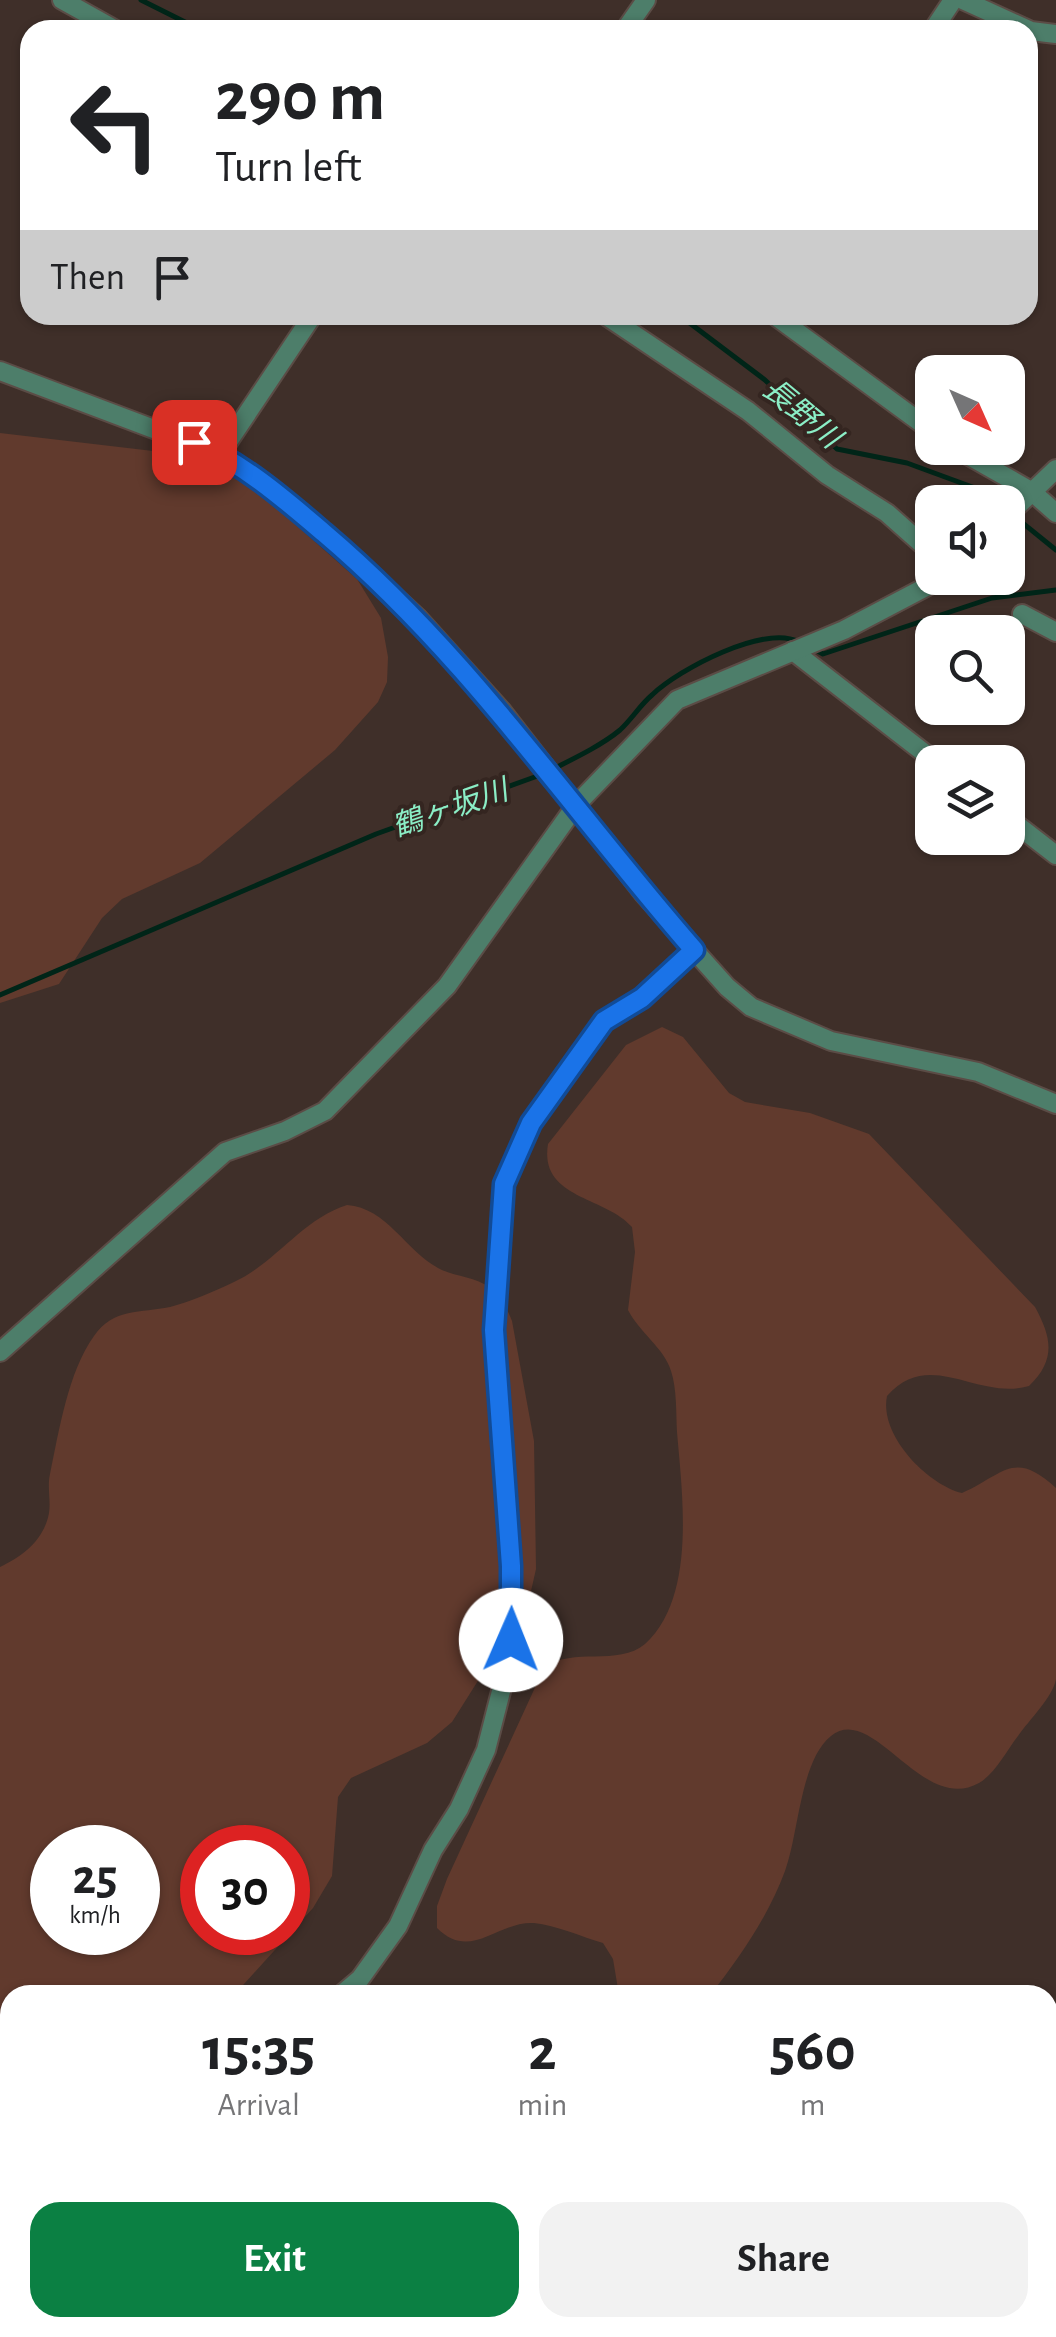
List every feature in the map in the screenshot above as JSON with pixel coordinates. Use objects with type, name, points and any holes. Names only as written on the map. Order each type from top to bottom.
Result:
[{"type":"street","points":[[62,0],[98,20]]},
{"type":"street","points":[[962,0],[1008,20]]},
{"type":"street","points":[[220,454],[306,325]]},
{"type":"street","points":[[620,325],[748,411],[915,538]]},
{"type":"street","points":[[788,325],[915,419]]},
{"type":"street","points":[[0,371],[220,454],[308,519],[418,618],[501,710],[694,950],[751,1006],[800,1030],[978,1072],[1056,1104]]},
{"type":"street","points":[[985,465],[1031,491],[1056,512]]},
{"type":"street","points":[[1025,497],[1056,469]]},
{"type":"street","points":[[0,1352],[225,1152],[285,1132],[325,1110],[447,986],[577,804],[677,700],[746,667],[823,639],[915,592]]},
{"type":"street","points":[[1022,614],[1056,632]]},
{"type":"street","points":[[793,652],[915,746]]},
{"type":"street","points":[[1025,831],[1056,855]]},
{"type":"street","points":[[352,1985],[398,1926],[433,1850],[459,1809],[486,1750],[508,1664],[512,1583],[494,1330],[504,1184],[531,1123],[604,1021],[642,998],[694,950]]},
{"type":"shaded area","points":[[0,433],[187,455],[242,477],[357,579],[381,618],[388,657],[387,682],[378,702],[335,750],[200,863],[122,899],[102,918],[59,984],[0,1003]]},
{"type":"shaded area","points":[[662,1027],[683,1037],[729,1093],[745,1102],[810,1113],[869,1134],[1035,1307],[1048,1339],[1044,1367],[1029,1386],[1010,1389],[937,1375],[920,1376],[903,1382],[887,1396],[886,1411],[908,1456],[948,1488],[962,1493],[1019,1467],[1042,1476],[1056,1488],[1054,1686],[990,1774],[979,1783],[958,1789],[918,1773],[864,1734],[847,1730],[831,1736],[813,1762],[790,1855],[771,1904],[718,1985],[617,1985],[613,1959],[603,1943],[551,1926],[521,1924],[473,1941],[449,1937],[437,1928],[437,1906],[447,1879],[544,1668],[568,1658],[622,1654],[645,1644],[662,1624],[679,1572],[683,1513],[673,1378],[668,1363],[628,1310],[635,1252],[632,1227],[564,1186],[548,1162],[548,1144],[626,1045]]},
{"type":"shaded area","points":[[347,1205],[361,1208],[385,1222],[438,1268],[490,1288],[508,1312],[534,1441],[536,1569],[529,1600],[452,1722],[427,1743],[351,1778],[338,1797],[332,1876],[310,1911],[310,1825],[180,1825],[180,1955],[270,1955],[243,1985],[0,1985],[0,1567],[31,1546],[46,1523],[49,1479],[77,1367],[94,1336],[110,1320],[178,1305],[234,1282],[302,1231]]},
{"type":"waterway","name":"長野川","points":[[141,0],[181,20]]},
{"type":"waterway","name":"長野川","points":[[692,325],[765,380],[837,449],[907,463],[967,485]]},
{"type":"waterway","name":"長野川","points":[[1025,525],[1056,550]]},
{"type":"waterway","name":"鶴ヶ坂川","points":[[814,649],[823,654],[992,598],[1056,590]]},
{"type":"waterway","name":"鶴ヶ坂川","points":[[553,769],[613,736],[652,695],[701,662],[765,639],[799,642]]},
{"type":"waterway","name":"鶴ヶ坂川","points":[[0,995],[376,834],[543,774]]},
{"type":"route","points":[[194,442],[256,476],[418,618],[501,710],[644,894],[694,950],[642,998],[604,1021],[531,1123],[504,1184],[494,1330],[511,1566],[511,1640]]}]
